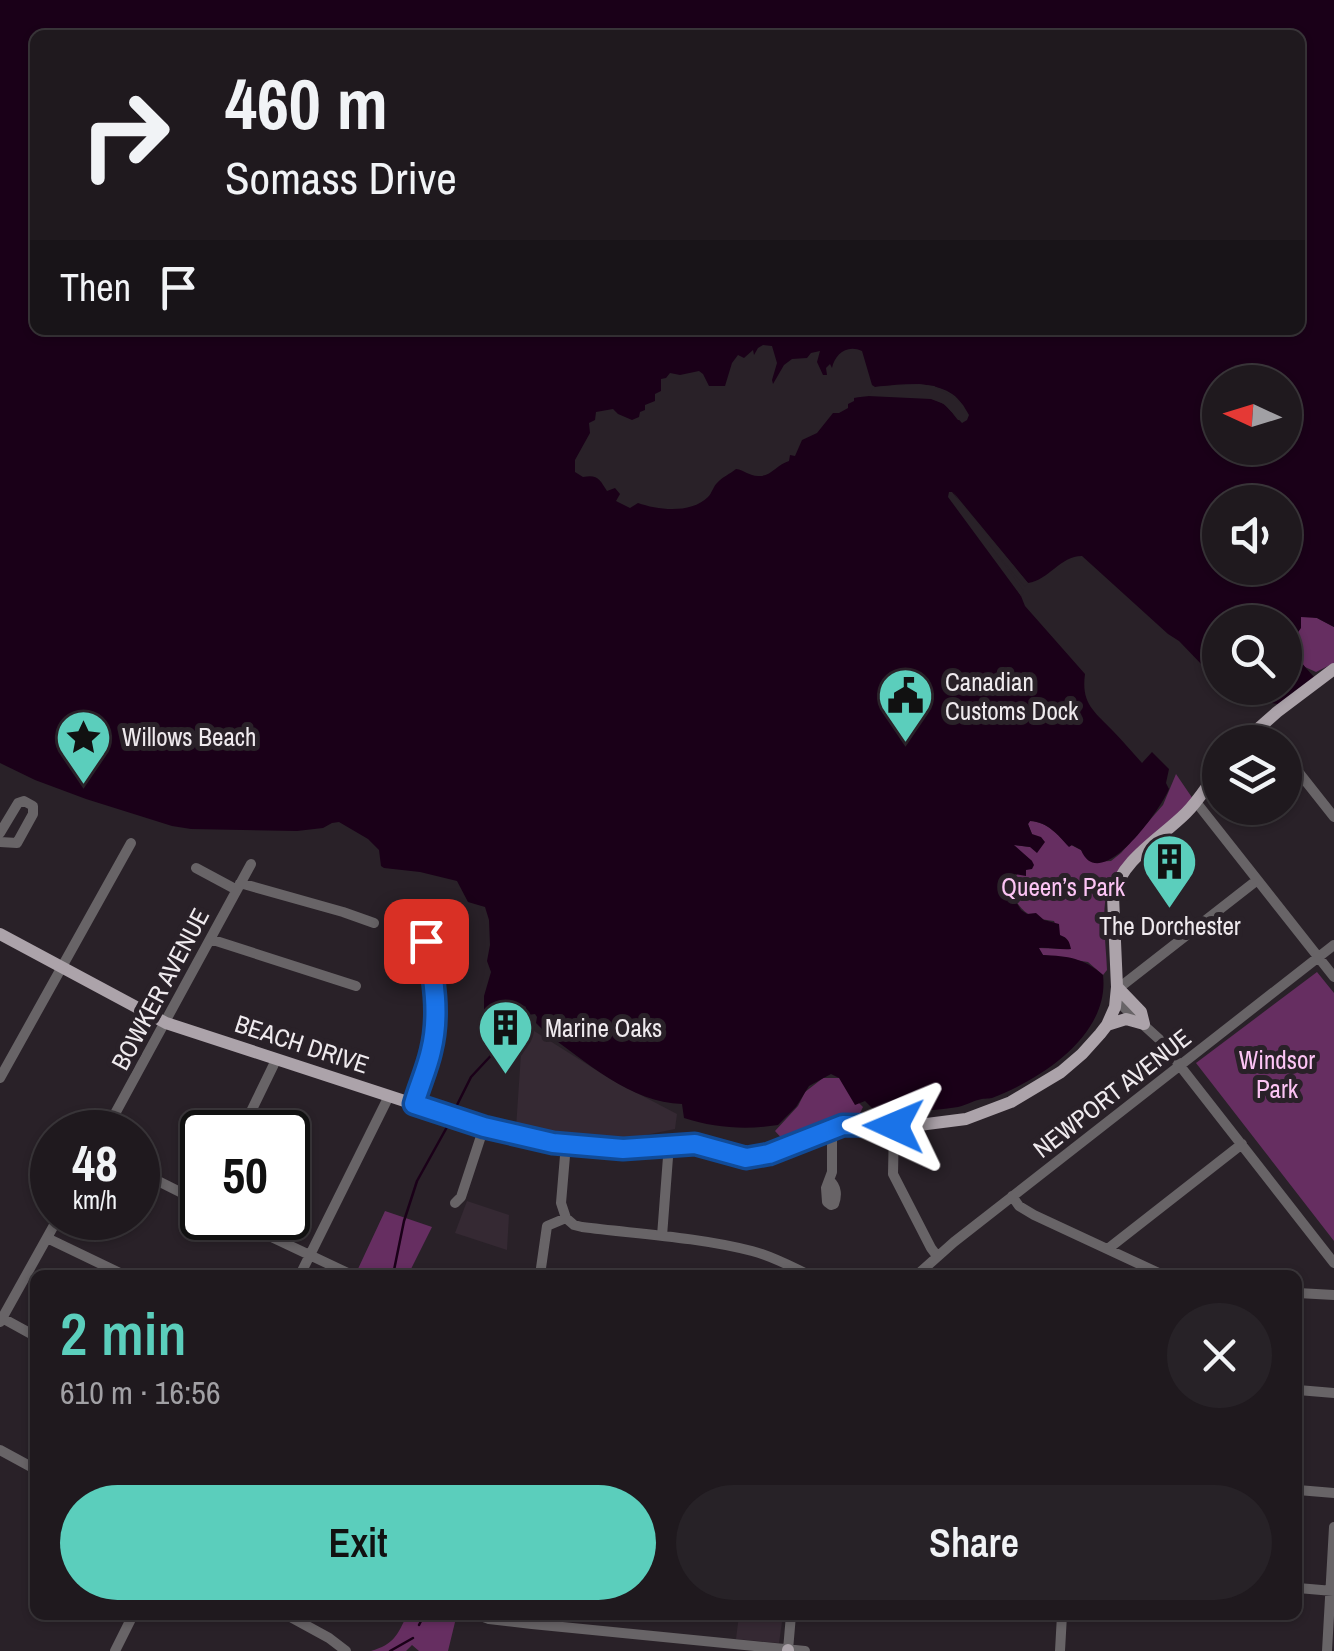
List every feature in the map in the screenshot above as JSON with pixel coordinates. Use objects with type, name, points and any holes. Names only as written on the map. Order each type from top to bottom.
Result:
[{"type":"main road","points":[[1263,725],[1334,669]]},
{"type":"main road","name":"BEACH DRIVE","points":[[0,934],[166,1023],[484,1127],[566,1144],[623,1149],[670,1144],[705,1146],[740,1158],[757,1158],[852,1124],[894,1126],[966,1119],[1011,1102],[1073,1063],[1107,1025],[1116,993],[1112,896],[1118,879],[1202,794]]},
{"type":"main road","points":[[1107,1025],[1126,1019],[1144,1024],[1141,1012],[1116,993]]},
{"type":"street","points":[[1302,776],[1333,814]]},
{"type":"street","points":[[1196,802],[1334,977]]},
{"type":"street","points":[[0,833],[18,803],[33,806],[34,814],[17,843],[0,842]]},
{"type":"street","points":[[0,1078],[130,843]]},
{"type":"street","name":"BOWKER AVENUE","points":[[117,1110],[251,864]]},
{"type":"street","points":[[196,868],[238,886],[374,923]]},
{"type":"street","points":[[1116,993],[1256,882]]},
{"type":"street","points":[[210,939],[356,986]]},
{"type":"street","points":[[414,1104],[436,1024],[426,941]]},
{"type":"street","name":"NEWPORT AVENUE","points":[[922,1270],[1334,945]]},
{"type":"street","points":[[1144,1024],[1334,1264]]},
{"type":"street","points":[[251,1110],[276,1060]]},
{"type":"street","points":[[302,1270],[389,1096]]},
{"type":"street","points":[[894,1126],[893,1174],[937,1256]]},
{"type":"street","points":[[455,1203],[461,1197],[484,1127]]},
{"type":"street","points":[[830,1181],[832,1129]]},
{"type":"street","points":[[566,1144],[561,1203],[566,1218],[574,1224],[753,1251],[799,1270]]},
{"type":"street","points":[[662,1236],[670,1144]]},
{"type":"street","points":[[1108,1248],[1242,1144]]},
{"type":"street","points":[[1012,1196],[1019,1206],[1069,1233],[1154,1270]]},
{"type":"street","points":[[541,1270],[547,1226],[566,1218]]},
{"type":"street","points":[[30,1334],[1,1320],[46,1240]]},
{"type":"street","points":[[51,1240],[114,1270]]},
{"type":"street","points":[[276,1240],[341,1270]]},
{"type":"street","points":[[1302,1293],[1334,1296]]},
{"type":"street","points":[[1302,1390],[1334,1393]]},
{"type":"street","points":[[0,1450],[30,1466]]},
{"type":"street","points":[[1302,1490],[1334,1492]]},
{"type":"street","points":[[1326,1651],[1334,1527]]},
{"type":"street","points":[[1302,1588],[1332,1591]]},
{"type":"street","points":[[114,1651],[130,1620]]},
{"type":"street","points":[[296,1620],[346,1651]]},
{"type":"street","points":[[533,1620],[805,1651]]},
{"type":"street","points":[[788,1650],[791,1620]]},
{"type":"street","points":[[1060,1651],[1062,1620]]},
{"type":"shaded area","points":[[0,0],[1334,0],[1334,627],[1317,618],[1302,617],[1302,605],[1202,605],[1202,665],[1082,556],[1067,560],[1028,583],[953,492],[1025,606],[1085,674],[1085,693],[1095,712],[1142,763],[1152,752],[1169,769],[1169,789],[1143,829],[1102,863],[1090,861],[1081,850],[1069,847],[1057,834],[1036,822],[1028,824],[1032,834],[1045,842],[1037,853],[1030,847],[1014,845],[1034,865],[1026,870],[1026,876],[1015,874],[1012,895],[1027,914],[1036,913],[1059,924],[1060,935],[1068,940],[1071,949],[1039,948],[1043,955],[1075,959],[1103,975],[1096,1016],[1084,1035],[1069,1052],[1031,1079],[992,1098],[958,1107],[904,1110],[872,1108],[865,1101],[855,1105],[839,1078],[831,1074],[809,1086],[778,1125],[731,1127],[684,1118],[682,1104],[645,1096],[592,1067],[545,1032],[536,1023],[535,1014],[523,1013],[526,1007],[522,1005],[518,1012],[517,1027],[502,1033],[484,1015],[484,996],[491,972],[487,961],[489,920],[485,907],[468,902],[457,881],[384,868],[379,850],[339,822],[297,831],[191,829],[86,799],[0,763]],"holes":[[[763,345],[772,346],[777,363],[773,384],[792,359],[807,358],[820,351],[817,362],[823,375],[827,375],[826,368],[830,364],[832,368],[842,352],[862,351],[875,387],[934,386],[962,404],[967,420],[958,420],[942,403],[923,397],[854,398],[848,408],[833,413],[817,433],[802,440],[789,461],[764,475],[736,469],[701,502],[684,508],[664,509],[638,503],[630,508],[616,501],[620,494],[615,488],[607,491],[598,479],[575,472],[575,460],[596,412],[613,409],[632,420],[639,417],[645,405],[655,401],[655,394],[661,391],[661,379],[670,373],[699,371],[709,386],[725,386],[738,355],[744,358],[753,350],[754,355]]]},
{"type":"shaded area","points":[[1302,663],[1314,677],[1302,686]]},
{"type":"shaded area","points":[[523,1024],[612,1080],[677,1114],[675,1129],[621,1140],[516,1128]]},
{"type":"shaded area","points":[[467,1201],[509,1215],[507,1250],[455,1233]]},
{"type":"shaded area","points":[[738,1620],[782,1620],[779,1643],[736,1639]]},
{"type":"green space","points":[[1302,617],[1317,618],[1334,627],[1334,663],[1316,672],[1302,663]]},
{"type":"green space","name":"Queen’s Park","points":[[1176,774],[1193,799],[1112,877],[1108,888],[1104,922],[1107,970],[1103,975],[1088,962],[1043,955],[1038,948],[1070,949],[1054,921],[1029,914],[1012,895],[1012,881],[1032,861],[1014,847],[1030,847],[1030,821],[1047,826],[1092,862],[1111,861],[1163,805]]},
{"type":"green space","name":"Windsor Park","points":[[1317,972],[1334,993],[1334,1241],[1196,1063]]},
{"type":"green space","points":[[823,1078],[842,1078],[863,1107],[860,1113],[844,1114],[786,1143],[775,1131],[805,1092]]},
{"type":"green space","points":[[385,1211],[432,1227],[410,1270],[357,1270]]},
{"type":"green space","points":[[404,1620],[456,1620],[448,1651],[419,1651],[412,1645],[406,1651],[371,1651],[394,1638]]},
{"type":"pier","points":[[934,386],[954,397],[969,415],[967,420],[962,423],[944,404],[931,399],[868,396],[875,387]]},
{"type":"pier","points":[[949,492],[1028,583],[1025,587],[989,544],[1024,591],[1021,596],[948,497]]},
{"type":"waterway","points":[[455,1109],[471,1077],[498,1048],[502,1033]]},
{"type":"waterway","points":[[394,1270],[417,1181],[447,1127]]},
{"type":"waterway","points":[[419,1625],[421,1621]]},
{"type":"waterway","points":[[390,1651],[413,1638]]},
{"type":"place","name":"Canadian Customs Dock","points":[[906,745]]},
{"type":"place","name":"Willows Beach","points":[[83,786]]},
{"type":"place","name":"The Dorchester","points":[[1170,911]]},
{"type":"place","name":"Marine Oaks","points":[[506,1077]]},
{"type":"route","points":[[426,941],[436,1024],[414,1104],[484,1127],[553,1143],[623,1149],[695,1144],[746,1158],[769,1154],[843,1125],[894,1126]]}]
